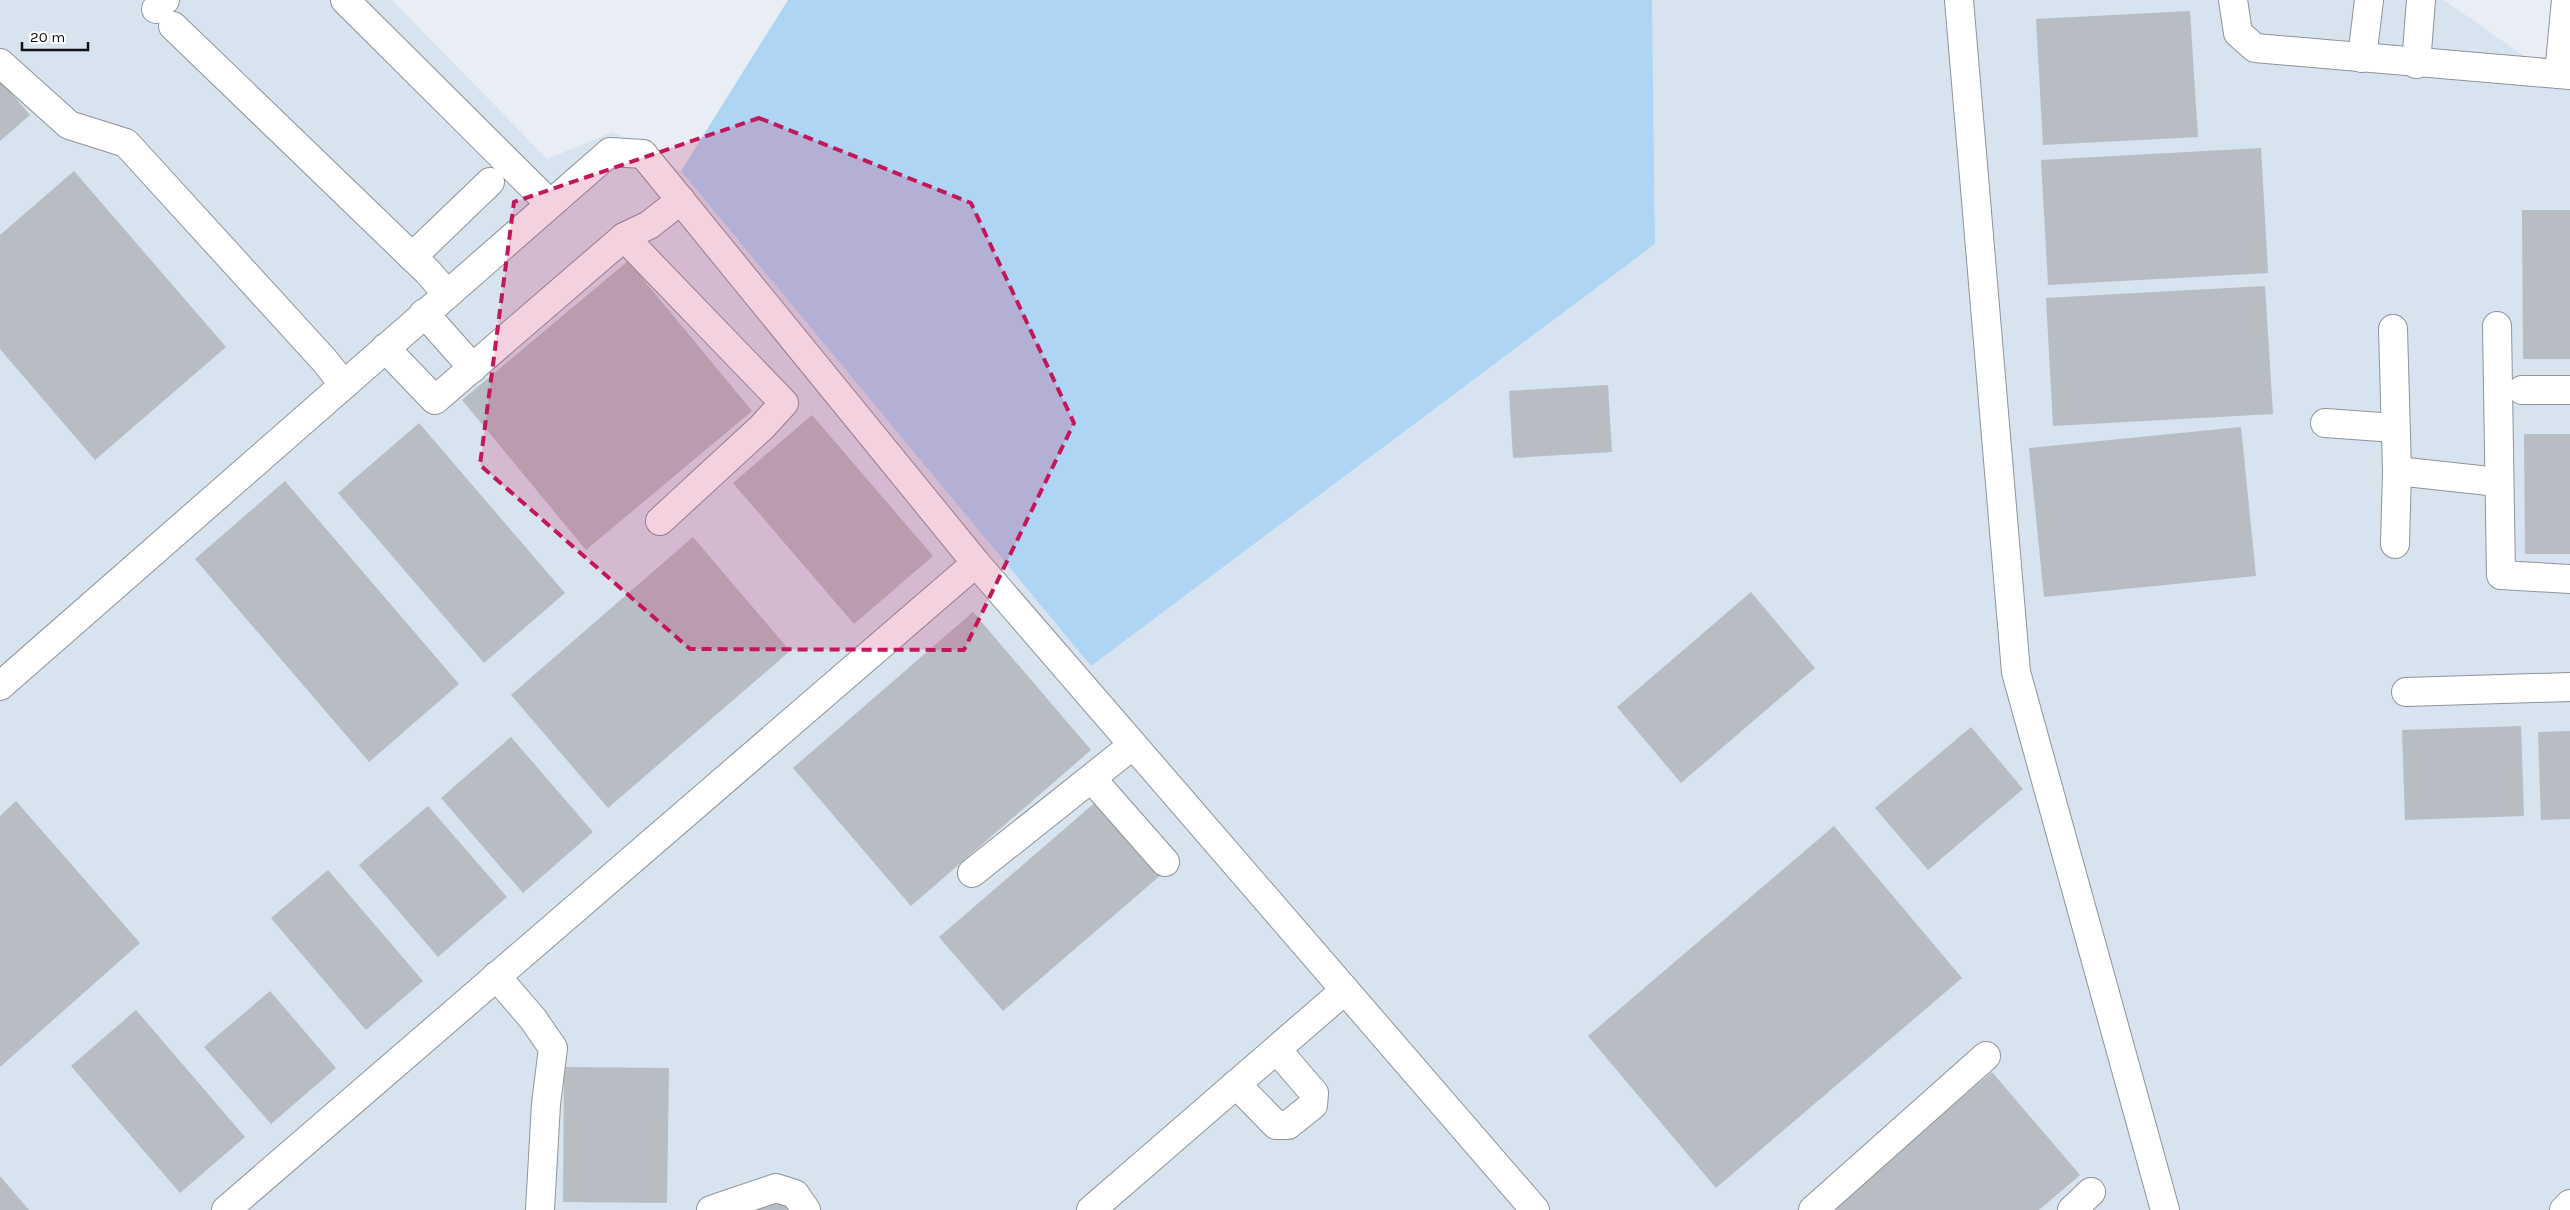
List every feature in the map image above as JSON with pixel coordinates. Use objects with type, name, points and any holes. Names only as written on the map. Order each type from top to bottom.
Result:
[{"type":"street","points":[[345,0],[550,204]]},
{"type":"street","points":[[1959,0],[2016,672],[2165,1210]]},
{"type":"street","points":[[2233,0],[2238,33],[2254,48],[2416,64],[2565,74],[2566,0]]},
{"type":"street","points":[[2362,58],[2369,0]]},
{"type":"street","points":[[2416,64],[2420,0]]},
{"type":"street","points":[[165,12],[447,294]]},
{"type":"street","points":[[0,62],[69,125],[126,143],[324,360],[344,385]]},
{"type":"street","points":[[0,686],[610,152],[643,154],[976,563],[1535,1210]]},
{"type":"street","points":[[412,257],[490,182]]},
{"type":"street","points":[[385,348],[435,400],[624,237],[650,225],[681,200]]},
{"type":"street","points":[[624,237],[772,388],[784,403],[762,427],[660,521]]},
{"type":"street","points":[[424,314],[473,368]]},
{"type":"street","points":[[2497,326],[2498,482],[2501,575],[2570,579]]},
{"type":"street","points":[[2393,329],[2397,470],[2395,544]]},
{"type":"street","points":[[2522,390],[2570,390]]},
{"type":"street","points":[[2325,423],[2395,428]]},
{"type":"street","points":[[2397,470],[2498,482]]},
{"type":"street","points":[[226,1210],[976,563]]},
{"type":"street","points":[[2406,692],[2570,687]]},
{"type":"street","points":[[972,873],[1133,745]]},
{"type":"street","points":[[1092,779],[1165,862]]},
{"type":"street","points":[[496,976],[533,1019],[552,1048],[546,1104],[540,1210]]},
{"type":"street","points":[[1091,1210],[1345,990]]},
{"type":"street","points":[[1236,1084],[1276,1125],[1288,1125],[1313,1105],[1314,1093],[1277,1050]]},
{"type":"street","points":[[1813,1210],[1986,1056]]},
{"type":"street","points":[[711,1210],[776,1188],[795,1194],[806,1210]]},
{"type":"street","points":[[2564,1210],[2570,1204]]},
{"type":"highlighted area","points":[[759,118],[971,203],[1074,423],[964,650],[690,649],[480,465],[514,202]]},
{"type":"shaded area","points":[[0,0],[392,0],[547,159],[613,132],[681,171],[1091,666],[1655,244],[1652,0],[2444,0],[2570,88],[2570,1199],[2557,1210],[0,1210]]},
{"type":"shaded area","points":[[788,0],[1652,0],[1655,244],[1091,666],[681,171]]},
{"type":"building","points":[[2190,11],[2198,137],[2043,145],[2036,19]]},
{"type":"building","points":[[0,80],[30,115],[0,141]]},
{"type":"building","points":[[2261,148],[2268,273],[2048,285],[2041,160]]},
{"type":"building","points":[[74,171],[226,347],[95,460],[0,349],[0,235]]},
{"type":"building","points":[[2522,210],[2570,210],[2570,359],[2523,359]]},
{"type":"building","points":[[628,261],[752,411],[586,550],[462,400]]},
{"type":"building","points":[[2265,286],[2273,414],[2053,426],[2046,298]]},
{"type":"building","points":[[1608,385],[1612,452],[1513,458],[1509,391]]},
{"type":"building","points":[[812,415],[933,556],[854,624],[733,483]]},
{"type":"building","points":[[419,423],[565,593],[484,663],[338,493]]},
{"type":"building","points":[[2241,427],[2256,576],[2044,597],[2029,448]]},
{"type":"building","points":[[2524,434],[2570,434],[2570,554],[2525,554]]},
{"type":"building","points":[[285,481],[459,684],[369,762],[195,559]]},
{"type":"building","points":[[693,537],[790,651],[608,808],[511,695]]},
{"type":"building","points":[[1751,592],[1815,668],[1681,783],[1617,707]]},
{"type":"building","points":[[973,612],[1091,750],[911,906],[793,768]]},
{"type":"building","points":[[2521,726],[2524,816],[2405,820],[2402,730]]},
{"type":"building","points":[[1971,727],[2023,789],[1928,870],[1875,808]]},
{"type":"building","points":[[2570,731],[2570,819],[2541,820],[2538,732]]},
{"type":"building","points":[[511,737],[593,832],[523,893],[441,798]]},
{"type":"building","points":[[1098,800],[1162,874],[1003,1011],[939,937]]},
{"type":"building","points":[[16,801],[140,943],[0,1067],[0,816]]},
{"type":"building","points":[[428,806],[507,897],[438,957],[359,865]]},
{"type":"building","points":[[1834,826],[1962,978],[1716,1188],[1588,1036]]},
{"type":"building","points":[[328,870],[423,981],[366,1030],[271,918]]},
{"type":"building","points":[[270,991],[336,1068],[271,1124],[204,1047]]},
{"type":"building","points":[[136,1010],[245,1137],[180,1193],[71,1066]]},
{"type":"building","points":[[564,1067],[669,1068],[667,1203],[563,1202]]},
{"type":"building","points":[[1992,1072],[2080,1175],[2039,1210],[1830,1210]]},
{"type":"building","points":[[0,1176],[29,1210],[0,1210]]},
{"type":"building","points":[[786,1194],[791,1210],[731,1210]]}]
